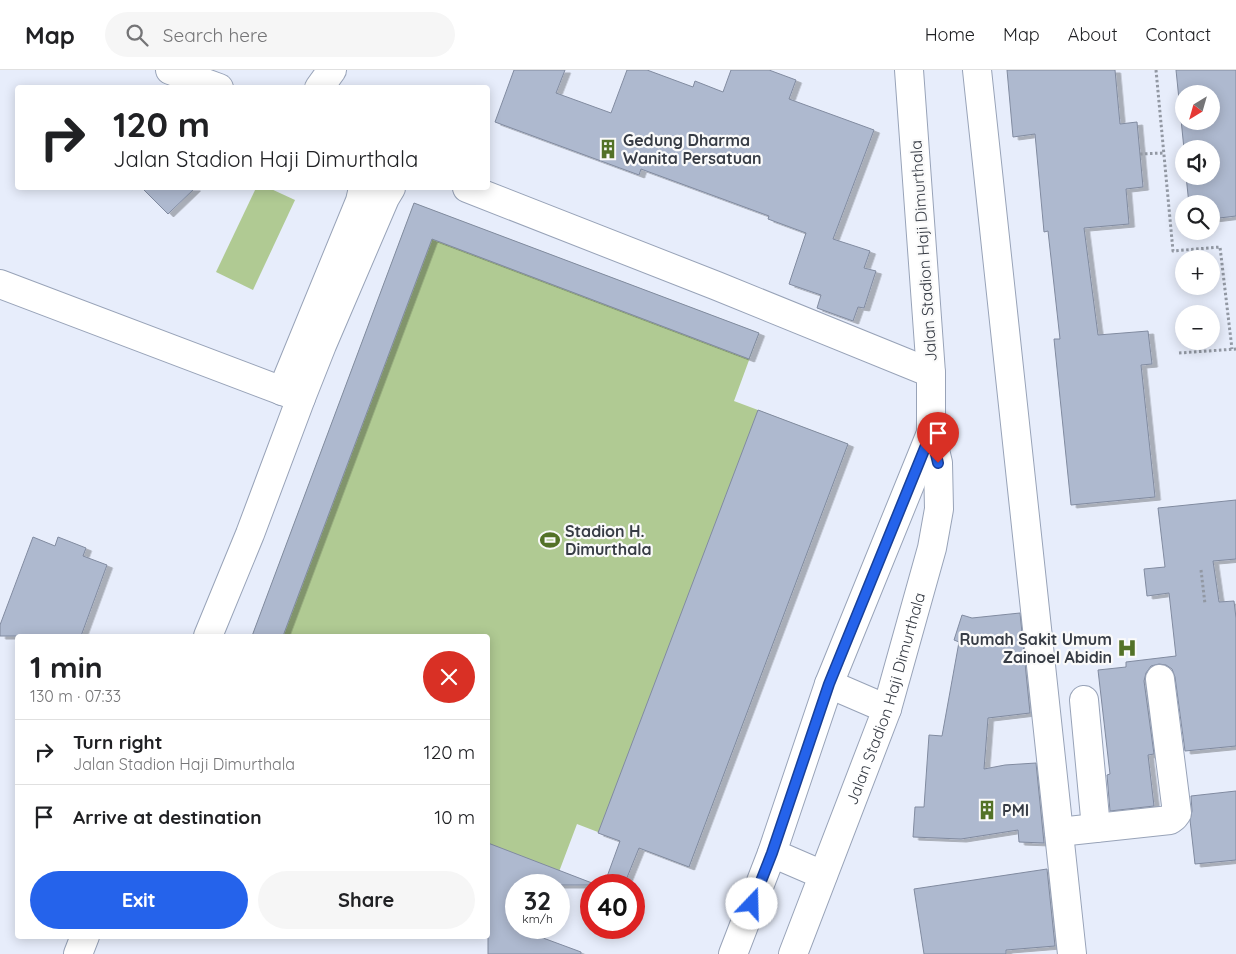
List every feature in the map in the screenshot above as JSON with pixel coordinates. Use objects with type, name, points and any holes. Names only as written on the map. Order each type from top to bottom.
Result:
[{"type":"street","points":[[170,70],[211,85]]},
{"type":"street","points":[[321,85],[332,70]]},
{"type":"street","name":"Jalan Stadion Haji Dimurthala","points":[[793,954],[888,710],[932,548],[939,510],[938,463],[931,433],[931,373],[909,70]]},
{"type":"street","points":[[977,70],[1072,954]]},
{"type":"street","points":[[209,634],[250,534],[292,394],[363,190]]},
{"type":"street","points":[[292,394],[322,345],[384,198],[390,190]]},
{"type":"street","points":[[472,190],[718,286],[931,373]]},
{"type":"street","points":[[0,284],[292,394]]},
{"type":"street","name":"Jalan Stadion Haji Dimurthala","points":[[734,954],[772,853],[829,684],[931,433]]},
{"type":"street","points":[[1059,832],[1170,820],[1174,817],[1176,813],[1160,678]]},
{"type":"street","points":[[829,684],[888,710]]},
{"type":"street","points":[[1084,700],[1096,828]]},
{"type":"street","points":[[772,853],[823,875]]},
{"type":"street","points":[[78,954],[84,939]]},
{"type":"path","points":[[1156,70],[1173,251],[1220,247],[1234,349],[1179,353]]},
{"type":"path","points":[[1140,154],[1163,153]]},
{"type":"path","points":[[1201,570],[1206,604]]},
{"type":"green space","points":[[255,190],[273,190],[295,200],[253,290],[216,272]]},
{"type":"green space","name":"Stadion H. Dimurthala","points":[[414,203],[759,333],[734,401],[848,444],[689,867],[577,824],[558,874],[505,874],[505,883],[490,878],[490,634],[253,634]]},
{"type":"building","points":[[514,70],[565,70],[556,93],[611,113],[627,70],[647,70],[693,87],[695,81],[723,92],[731,70],[769,70],[796,80],[789,99],[874,130],[833,239],[870,251],[864,268],[876,271],[864,308],[858,307],[853,321],[817,308],[821,295],[789,284],[806,233],[768,219],[769,216],[641,169],[639,175],[495,122]]},
{"type":"building","points":[[1007,70],[1115,70],[1120,124],[1137,122],[1143,187],[1126,189],[1129,224],[1084,228],[1098,335],[1148,331],[1152,364],[1141,365],[1155,497],[1071,505],[1054,339],[1060,339],[1048,231],[1044,232],[1035,134],[1013,137]]},
{"type":"building","points":[[1176,70],[1236,70],[1236,216],[1220,218],[1220,195],[1188,195],[1187,185],[1220,185],[1220,140],[1183,140],[1182,130],[1220,130],[1220,85],[1178,85]]},
{"type":"building","points":[[144,190],[193,190],[168,214]]},
{"type":"building","points":[[414,203],[759,333],[749,359],[432,239],[284,634],[253,634]]},
{"type":"building","points":[[758,410],[848,444],[689,867],[639,848],[628,874],[608,874],[620,841],[598,833]]},
{"type":"building","points":[[1236,500],[1236,559],[1213,561],[1219,602],[1234,601],[1236,618],[1236,746],[1185,751],[1175,677],[1172,669],[1166,665],[1159,664],[1151,666],[1146,673],[1144,681],[1154,754],[1148,755],[1154,806],[1110,811],[1107,775],[1110,774],[1098,670],[1126,667],[1126,662],[1176,656],[1169,593],[1147,596],[1144,569],[1165,567],[1158,508]]},
{"type":"building","points":[[33,537],[55,546],[58,537],[86,548],[83,556],[107,565],[82,634],[15,634],[15,636],[0,636],[0,625]]},
{"type":"building","points":[[1020,613],[1030,713],[988,718],[984,769],[1005,765],[1036,763],[1044,843],[1019,842],[1018,830],[961,839],[913,837],[915,807],[924,807],[929,735],[942,736],[959,642],[954,640],[962,615],[972,618]]},
{"type":"building","points":[[1236,791],[1236,860],[1195,864],[1190,820],[1192,811],[1191,796]]},
{"type":"building","points":[[490,844],[569,874],[505,874],[505,939],[546,939],[581,952],[581,954],[488,954],[488,939],[490,939]]},
{"type":"building","points":[[1047,869],[1055,946],[1006,950],[1006,954],[924,954],[914,889]]},
{"type":"building","points":[[570,875],[580,878],[580,885],[570,885]]},
{"type":"place","name":"Gedung Dharma Wanita Persatuan","points":[[608,149]]},
{"type":"place","name":"Stadion H. Dimurthala","points":[[550,540]]},
{"type":"place","name":"Rumah Sakit Umum Zainoel Abidin","points":[[1127,648]]},
{"type":"place","name":"PMI","points":[[987,810]]},
{"type":"route","points":[[752,904],[772,853],[829,684],[931,433],[938,463]]}]
